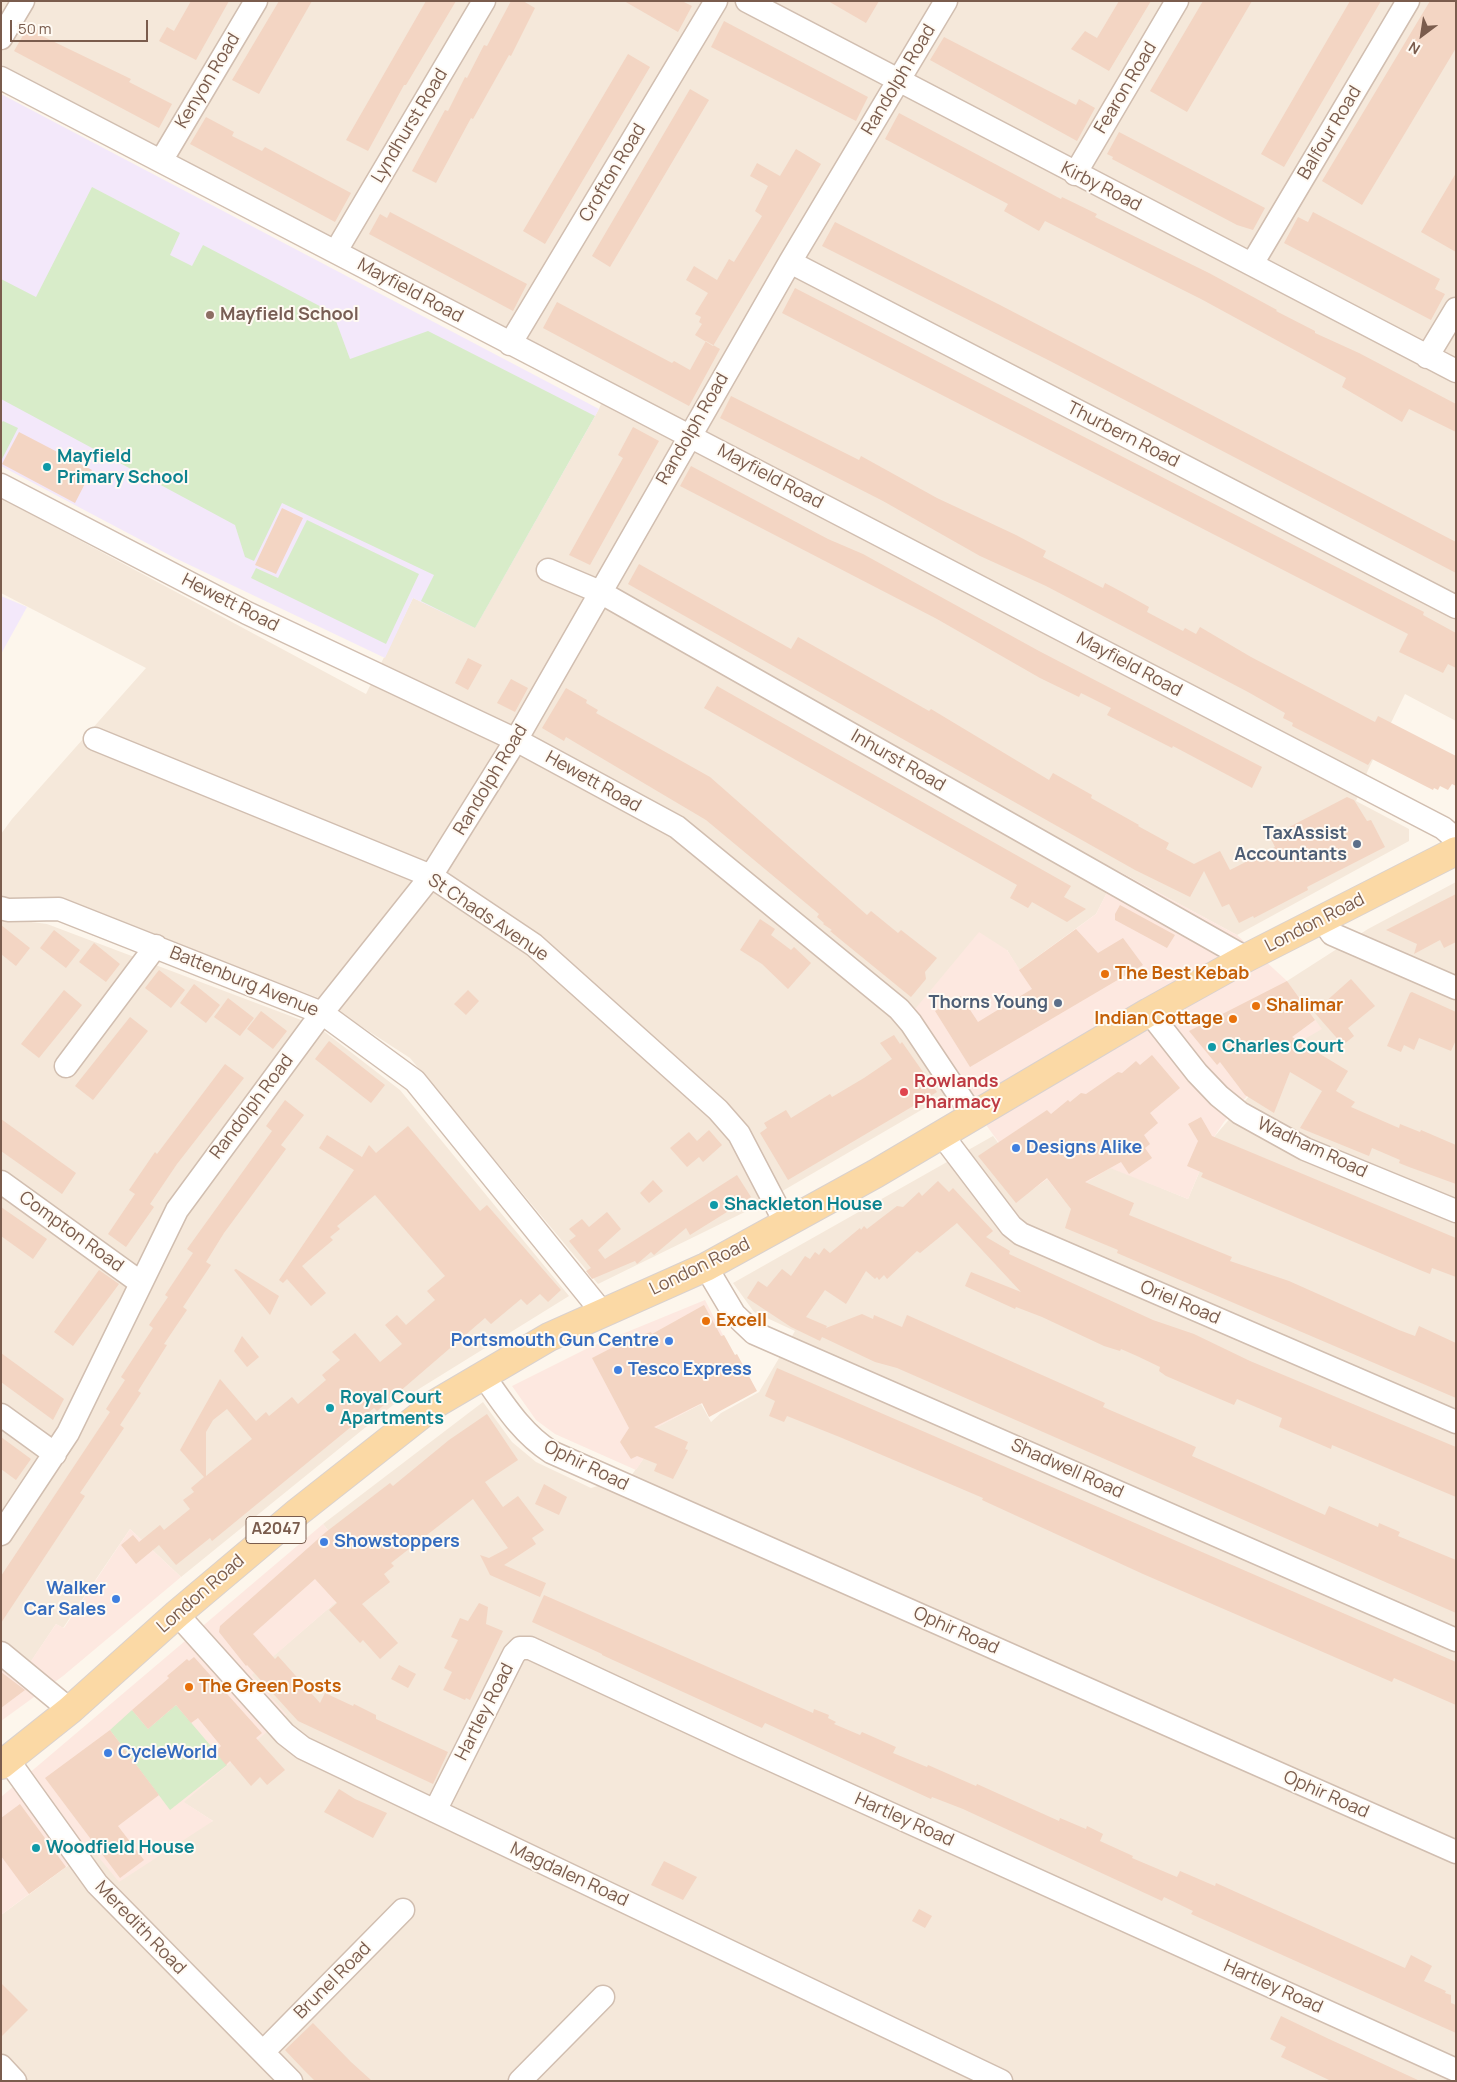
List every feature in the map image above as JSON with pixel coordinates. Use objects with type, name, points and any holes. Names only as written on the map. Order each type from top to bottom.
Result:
[{"type":"main road","name":"London Road","points":[[4,1762],[70,1710],[177,1614],[358,1463],[435,1404],[549,1337],[602,1312],[669,1285],[786,1224],[942,1135],[1149,1012],[1246,958],[1323,921],[1456,851]]},
{"type":"street","points":[[1,38],[23,1]]},
{"type":"street","name":"Kenyon Road","points":[[161,161],[256,1]]},
{"type":"street","name":"Lyndhurst Road","points":[[336,251],[484,1]]},
{"type":"street","name":"Crofton Road","points":[[510,344],[716,1]]},
{"type":"street","name":"Kirby Road","points":[[747,1],[1456,372]]},
{"type":"street","name":"Randolph Road","points":[[1,1534],[68,1434],[141,1282],[186,1196],[322,1013],[431,876],[516,740],[689,435],[946,1]]},
{"type":"street","name":"Fearon Road","points":[[1075,174],[1177,1]]},
{"type":"street","name":"Balfour Road","points":[[1252,264],[1408,1]]},
{"type":"street","name":"Mayfield Road","points":[[1,78],[1443,828],[1456,839]]},
{"type":"street","name":"Thurbern Road","points":[[790,262],[1456,607]]},
{"type":"street","points":[[1428,357],[1456,309]]},
{"type":"street","name":"Hewett Road","points":[[1,485],[247,613],[516,740],[677,827],[899,1009],[911,1022],[973,1116]]},
{"type":"street","name":"Inhurst Road","points":[[548,570],[600,592],[1246,958]]},
{"type":"street","name":"St Chads Avenue","points":[[95,739],[431,876],[534,945],[718,1110],[739,1134],[786,1224]]},
{"type":"street","name":"Battenburg Avenue","points":[[1,908],[59,909],[322,1013],[415,1081],[602,1312]]},
{"type":"street","points":[[1323,921],[1332,934],[1456,988]]},
{"type":"street","points":[[66,1066],[156,946]]},
{"type":"street","name":"Wadham Road","points":[[1149,1012],[1197,1073],[1219,1096],[1240,1113],[1305,1149],[1456,1211]]},
{"type":"street","name":"Oriel Road","points":[[942,1135],[1011,1226],[1021,1234],[1456,1422]]},
{"type":"street","name":"Compton Road","points":[[1,1182],[141,1282]]},
{"type":"street","name":"Shadwell Road","points":[[706,1267],[734,1314],[754,1333],[1456,1640]]},
{"type":"street","name":"Ophir Road","points":[[483,1375],[517,1423],[550,1452],[1456,1852]]},
{"type":"street","points":[[1,1415],[55,1454]]},
{"type":"street","name":"Magdalen Road","points":[[177,1614],[285,1734],[303,1748],[1001,2081]]},
{"type":"street","name":"Hartley Road","points":[[435,1811],[514,1654],[520,1648],[530,1648],[752,1752],[1456,2070]]},
{"type":"street","points":[[1,1653],[70,1710]]},
{"type":"street","name":"Meredith Road","points":[[4,1762],[97,1884],[291,2081]]},
{"type":"street","name":"Brunel Road","points":[[263,2052],[403,1910]]},
{"type":"street","points":[[520,2081],[603,1998]]},
{"type":"street","points":[[1,2066],[15,2081]]},
{"type":"shaded area","points":[[1,1],[1456,1],[1456,721],[1405,694],[1368,770],[1356,801],[1409,829],[1409,841],[1237,935],[1118,871],[1096,914],[1019,970],[1007,950],[959,1088],[755,1207],[598,1284],[410,1058],[316,997],[66,902],[1,898],[1,834],[12,819],[146,668],[1,593],[1,498],[366,694],[413,598],[475,627],[599,409],[609,382],[1,64]]},
{"type":"shaded area","name":"Mayfield School","points":[[1,94],[599,409],[475,628],[413,598],[385,658],[175,558],[1,466]]},
{"type":"shaded area","points":[[1,596],[27,607],[1,654]]},
{"type":"shaded area","points":[[1118,871],[1237,935],[1287,981],[1322,1029],[1291,1047],[1224,1122],[1214,1137],[1188,1199],[1110,1168],[1062,1198],[1047,1179],[1033,1189],[959,1088],[915,1009],[979,932],[1007,950],[1020,970],[1096,914]]},
{"type":"shaded area","points":[[1456,882],[1456,2081],[1,2081],[1,1915],[92,1848],[213,1821],[183,1802],[251,1675],[365,1577],[323,1524],[483,1402],[512,1442],[536,1462],[591,1488],[631,1476],[646,1455],[636,1438],[701,1404],[711,1422],[721,1413],[759,1392],[795,1331],[754,1312],[733,1283],[993,1136],[1033,1189],[1047,1179],[1110,1167],[1188,1199],[1214,1137],[1291,1047],[1287,981],[1368,929]]},
{"type":"shaded area","points":[[1,918],[47,924],[317,1026],[400,1090],[569,1296],[393,1405],[181,1577],[130,1529],[63,1628],[56,1624],[20,1678],[1,1662]]},
{"type":"shaded area","points":[[705,1300],[723,1335],[706,1345],[712,1398],[637,1438],[646,1455],[636,1470],[555,1434],[536,1420],[512,1386],[588,1348]]},
{"type":"shaded area","points":[[323,1524],[365,1577],[252,1675],[287,1715],[184,1802],[213,1821],[119,1882],[91,1848],[1,1915],[1,1797]]},
{"type":"shaded area","points":[[130,1529],[181,1577],[63,1676],[1,1721],[1,1662],[20,1677],[56,1624],[64,1628]]},
{"type":"green space","name":"Mayfield School","points":[[92,187],[180,233],[170,255],[192,266],[203,245],[333,313],[350,359],[428,331],[595,416],[475,628],[421,601],[434,575],[282,503],[254,561],[245,557],[235,525],[1,399],[1,279],[36,297]]},
{"type":"green space","points":[[3,421],[18,428],[1,461],[1,423]]},
{"type":"green space","points":[[307,520],[419,574],[386,644],[251,578],[256,568],[278,578]]},
{"type":"green space","points":[[176,1705],[227,1765],[170,1810],[110,1730],[132,1710],[148,1729]]},
{"type":"building","points":[[191,1],[229,1],[196,60],[159,41],[167,27],[174,31]]},
{"type":"building","points":[[279,1],[312,1],[259,94],[232,80]]},
{"type":"building","points":[[426,1],[456,1],[406,85],[404,85],[368,151],[346,140]]},
{"type":"building","points":[[511,1],[523,1],[535,8],[511,56],[509,55],[473,119],[471,118],[436,183],[412,171],[445,110],[448,111],[465,77],[467,78],[484,45],[487,46]]},
{"type":"building","points":[[624,1],[682,1],[692,6],[678,32]]},
{"type":"building","points":[[828,1],[879,1],[866,23]]},
{"type":"building","points":[[1119,1],[1151,1],[1109,71],[1071,49],[1085,31],[1097,38]]},
{"type":"building","points":[[1203,1],[1252,1],[1187,112],[1150,91]]},
{"type":"building","points":[[1350,1],[1381,1],[1284,167],[1261,154]]},
{"type":"building","points":[[1430,1],[1456,1],[1456,48],[1362,205],[1322,181]]},
{"type":"building","points":[[724,21],[868,97],[856,121],[711,47]]},
{"type":"building","points":[[29,25],[44,33],[42,36],[131,79],[129,82],[172,104],[159,128],[14,51]]},
{"type":"building","points":[[944,37],[1076,105],[1079,99],[1095,108],[1077,141],[930,60]]},
{"type":"building","points":[[628,54],[650,67],[545,244],[523,231]]},
{"type":"building","points":[[690,89],[709,100],[610,267],[592,256]]},
{"type":"building","points":[[899,113],[1061,199],[1062,197],[1097,214],[1095,217],[1209,273],[1315,331],[1315,333],[1359,353],[1456,404],[1456,432],[1409,409],[1402,422],[1342,387],[1346,378],[1201,299],[1045,221],[1039,231],[1004,211],[1008,204],[885,139]]},
{"type":"building","points":[[206,117],[234,132],[232,136],[262,151],[265,147],[351,193],[335,222],[190,144]]},
{"type":"building","points":[[1119,132],[1265,208],[1253,230],[1237,225],[1112,159],[1113,157],[1107,154]]},
{"type":"building","points":[[796,149],[821,164],[713,346],[695,335],[702,324],[699,322],[701,317],[695,314],[708,293],[686,280],[694,266],[717,280],[729,259],[734,262],[762,216],[755,211],[768,186],[750,176],[757,163],[780,176]]},
{"type":"building","points":[[1456,173],[1456,252],[1421,232]]},
{"type":"building","points":[[390,212],[527,284],[513,311],[369,234],[380,214],[387,218]]},
{"type":"building","points":[[1313,212],[1440,279],[1435,289],[1445,294],[1431,320],[1284,243],[1298,217],[1308,222]]},
{"type":"building","points":[[835,222],[1000,305],[1456,542],[1456,573],[1054,363],[822,246]]},
{"type":"building","points":[[795,288],[1424,612],[1423,615],[1456,633],[1456,668],[1448,664],[1443,673],[1399,652],[1408,634],[782,313]]},
{"type":"building","points":[[557,302],[672,363],[674,361],[690,370],[706,341],[720,349],[689,406],[543,328]]},
{"type":"building","points":[[731,396],[859,460],[861,456],[937,498],[1016,535],[1046,551],[1043,557],[1103,588],[1105,583],[1149,607],[1147,612],[1183,631],[1185,628],[1196,634],[1200,627],[1251,657],[1375,722],[1378,716],[1456,756],[1456,786],[1452,784],[1448,790],[1440,786],[1438,790],[1434,788],[1433,790],[1372,759],[1368,765],[1292,726],[1293,723],[1283,718],[1285,713],[1248,692],[1046,586],[980,556],[883,501],[720,418]]},
{"type":"building","points":[[633,427],[659,441],[590,565],[569,555],[623,458],[618,455]]},
{"type":"building","name":"Mayfield Primary School","points":[[19,432],[92,470],[75,503],[2,464]]},
{"type":"building","points":[[691,466],[828,539],[863,554],[1039,651],[1262,767],[1252,788],[1173,746],[1172,748],[1107,715],[1111,708],[1081,693],[1079,697],[1040,678],[937,619],[680,486]]},
{"type":"building","points":[[282,508],[303,518],[276,574],[255,565]]},
{"type":"building","points":[[639,564],[791,649],[798,637],[929,711],[931,709],[1049,780],[1053,773],[1092,795],[1091,798],[1169,843],[1166,849],[1194,864],[1220,851],[1230,870],[1275,847],[1270,837],[1347,797],[1354,800],[1367,821],[1371,820],[1385,847],[1307,887],[1308,890],[1254,918],[1253,916],[1239,923],[1229,904],[1222,907],[1204,871],[1190,897],[1135,870],[628,584]]},
{"type":"building","points":[[468,658],[482,665],[468,690],[455,683]]},
{"type":"building","points":[[511,679],[528,688],[515,712],[497,703]]},
{"type":"building","points":[[717,686],[1071,886],[1064,897],[1086,909],[1067,922],[1032,902],[1028,908],[1010,898],[1017,885],[704,708]]},
{"type":"building","points":[[566,688],[587,700],[586,703],[598,710],[596,713],[710,777],[867,915],[871,911],[898,933],[901,930],[937,958],[925,972],[926,979],[911,997],[830,931],[832,930],[817,917],[819,914],[706,820],[566,737],[564,741],[542,728]]},
{"type":"building","points":[[1456,894],[1456,942],[1444,948],[1440,940],[1414,954],[1417,944],[1386,930]]},
{"type":"building","points":[[1120,905],[1175,935],[1167,948],[1115,920],[1115,914]]},
{"type":"building","points":[[760,919],[775,929],[771,935],[791,950],[794,947],[811,963],[788,989],[762,964],[740,950]]},
{"type":"building","points":[[1,925],[30,948],[16,966],[1,954]]},
{"type":"building","points":[[1076,929],[1098,953],[1123,938],[1143,965],[970,1067],[935,1011],[961,996],[978,1022],[1032,989],[1019,970]]},
{"type":"building","points":[[54,930],[80,950],[66,968],[40,948]]},
{"type":"building","points":[[94,943],[120,964],[106,982],[79,962]]},
{"type":"building","points":[[159,970],[185,990],[171,1008],[145,988]]},
{"type":"building","points":[[1351,979],[1375,1006],[1348,1028],[1354,1036],[1343,1045],[1314,1012]]},
{"type":"building","points":[[1287,981],[1315,1020],[1292,1037],[1348,1071],[1336,1091],[1355,1102],[1351,1107],[1399,1128],[1400,1124],[1420,1132],[1421,1130],[1456,1145],[1456,1184],[1399,1163],[1400,1160],[1372,1148],[1369,1156],[1300,1128],[1322,1091],[1290,1072],[1274,1113],[1245,1095],[1220,1062],[1217,1065],[1189,1031]]},
{"type":"building","points":[[194,984],[220,1005],[206,1023],[180,1003]]},
{"type":"building","points":[[64,990],[82,1005],[39,1058],[21,1044]]},
{"type":"building","points":[[468,990],[479,1001],[466,1015],[454,1004]]},
{"type":"building","points":[[1412,992],[1456,1012],[1456,1040],[1451,1051],[1419,1038],[1414,1050],[1404,1045],[1401,1052],[1387,1046]]},
{"type":"building","points":[[228,998],[254,1018],[240,1036],[214,1017]]},
{"type":"building","points":[[261,1011],[287,1031],[273,1049],[247,1029]]},
{"type":"building","points":[[130,1017],[148,1031],[93,1100],[75,1086]]},
{"type":"building","points":[[894,1035],[900,1044],[902,1042],[937,1092],[788,1180],[760,1133],[767,1128],[764,1123],[786,1110],[791,1118],[830,1094],[832,1097],[864,1078],[892,1059],[880,1043]]},
{"type":"building","points":[[329,1041],[385,1085],[371,1103],[315,1059]]},
{"type":"building","points":[[1152,1055],[1180,1088],[1150,1113],[1158,1123],[1144,1135],[1150,1144],[1145,1148],[1152,1158],[1129,1174],[1121,1162],[1085,1182],[1134,1203],[1129,1215],[1232,1257],[1230,1261],[1289,1281],[1415,1336],[1419,1326],[1456,1343],[1456,1398],[1117,1253],[1118,1250],[1065,1228],[1071,1209],[1047,1178],[1016,1203],[978,1156],[1047,1110],[1051,1114],[1068,1100],[1070,1102],[1081,1093],[1086,1094],[1118,1072],[1122,1073],[1136,1061],[1140,1065]]},
{"type":"building","points":[[225,1064],[244,1078],[177,1164],[150,1204],[154,1207],[126,1247],[108,1234],[135,1194],[129,1190],[155,1152],[157,1154]]},
{"type":"building","points":[[285,1100],[304,1115],[281,1145],[286,1149],[224,1233],[206,1262],[211,1265],[183,1307],[187,1310],[164,1344],[167,1345],[138,1391],[141,1393],[120,1425],[124,1428],[80,1493],[85,1496],[1,1623],[1,1576],[110,1412],[106,1409],[125,1380],[121,1377],[153,1328],[149,1325],[168,1297],[165,1295],[193,1253],[187,1249],[272,1131],[266,1126]]},
{"type":"building","points":[[1201,1117],[1212,1136],[1456,1238],[1456,1277],[1432,1268],[1430,1274],[1201,1177],[1203,1173],[1187,1166],[1198,1141],[1188,1124]]},
{"type":"building","points":[[1,1119],[76,1173],[62,1194],[1,1151]]},
{"type":"building","points":[[408,1126],[480,1211],[487,1205],[561,1290],[548,1302],[540,1294],[527,1305],[521,1299],[491,1324],[485,1318],[377,1411],[374,1408],[212,1541],[210,1538],[176,1565],[159,1545],[136,1564],[121,1545],[133,1535],[139,1542],[160,1525],[164,1530],[190,1509],[183,1500],[194,1492],[191,1488],[204,1477],[180,1450],[220,1379],[256,1421],[266,1412],[269,1416],[292,1397],[298,1404],[326,1380],[322,1375],[340,1360],[332,1352],[355,1333],[380,1362],[402,1344],[385,1325],[397,1315],[406,1325],[435,1300],[427,1291],[445,1276],[375,1195],[337,1226],[340,1229],[330,1237],[333,1240],[302,1266],[326,1293],[311,1306],[287,1279],[283,1283],[279,1280],[354,1170],[319,1148],[327,1135],[362,1157],[369,1145],[376,1153]],"holes":[[[227,1409],[252,1439],[206,1476],[206,1432],[213,1420]]]},
{"type":"building","points":[[709,1130],[722,1145],[703,1162],[699,1157],[687,1167],[670,1148],[689,1132],[697,1141]]},
{"type":"building","points":[[737,1175],[751,1197],[690,1235],[686,1228],[654,1255],[651,1252],[637,1264],[635,1261],[592,1279],[586,1271],[591,1268],[569,1241],[576,1236],[569,1229],[582,1219],[589,1227],[607,1212],[621,1229],[598,1250],[605,1259]]},
{"type":"building","points":[[653,1180],[663,1191],[649,1203],[640,1193]]},
{"type":"building","points":[[938,1181],[949,1192],[953,1188],[993,1231],[986,1237],[1010,1251],[1009,1254],[1153,1320],[1194,1334],[1250,1361],[1456,1447],[1456,1497],[1332,1445],[1331,1449],[1279,1427],[1282,1418],[1237,1399],[1234,1405],[1166,1376],[1159,1371],[1160,1367],[1137,1356],[1121,1349],[1120,1351],[1104,1346],[1042,1317],[1016,1307],[1015,1309],[965,1286],[971,1272],[1021,1292],[957,1223],[920,1253],[917,1251],[887,1279],[884,1275],[879,1280],[877,1277],[875,1279],[866,1271],[846,1304],[825,1290],[806,1317],[827,1326],[826,1328],[862,1314],[873,1319],[874,1315],[902,1327],[907,1315],[1105,1403],[1103,1407],[1196,1447],[1192,1456],[1325,1515],[1329,1506],[1378,1527],[1379,1523],[1400,1532],[1398,1536],[1456,1560],[1456,1613],[897,1368],[875,1362],[822,1337],[820,1341],[791,1327],[747,1298],[758,1281],[767,1287],[782,1269],[791,1276],[805,1256],[810,1259],[815,1252],[819,1255],[824,1248],[830,1253],[860,1228],[861,1230],[864,1226],[867,1229],[897,1206],[903,1207],[919,1192],[922,1196]]},
{"type":"building","points":[[1,1207],[47,1239],[33,1259],[1,1236]]},
{"type":"building","points":[[236,1269],[279,1296],[270,1315],[234,1270]]},
{"type":"building","points":[[99,1270],[119,1284],[73,1346],[54,1332]]},
{"type":"building","points":[[704,1305],[721,1336],[724,1335],[735,1355],[737,1354],[757,1391],[709,1417],[702,1403],[654,1427],[688,1442],[685,1449],[688,1450],[673,1479],[654,1471],[657,1464],[637,1456],[631,1459],[620,1442],[629,1428],[592,1358],[623,1342],[651,1332],[652,1334]]},
{"type":"building","points":[[242,1336],[259,1357],[247,1367],[234,1351]]},
{"type":"building","points":[[1,1353],[64,1399],[53,1420],[1,1382]]},
{"type":"building","points":[[777,1368],[1456,1662],[1456,1705],[1394,1678],[1392,1682],[1143,1574],[982,1500],[983,1498],[842,1438],[787,1416],[784,1422],[769,1416],[775,1401],[765,1396]]},
{"type":"building","points":[[487,1414],[518,1460],[485,1482],[503,1507],[518,1496],[544,1530],[532,1538],[536,1544],[504,1565],[546,1583],[540,1597],[490,1575],[480,1555],[489,1558],[508,1548],[473,1499],[391,1563],[394,1566],[384,1574],[390,1582],[362,1604],[398,1643],[380,1659],[363,1640],[360,1643],[329,1610],[337,1603],[315,1579],[253,1634],[275,1659],[278,1656],[320,1703],[325,1693],[353,1706],[354,1704],[376,1715],[376,1719],[448,1752],[433,1784],[298,1721],[246,1666],[219,1632],[220,1626],[326,1532],[390,1483],[393,1486],[449,1440]]},
{"type":"building","points":[[1,1437],[31,1459],[16,1480],[1,1469]]},
{"type":"building","points":[[544,1484],[567,1497],[559,1515],[535,1504]]},
{"type":"building","points":[[544,1595],[813,1713],[814,1709],[829,1715],[828,1718],[836,1722],[834,1724],[860,1735],[862,1732],[896,1747],[893,1753],[927,1767],[928,1765],[976,1786],[977,1784],[1059,1821],[1060,1818],[1086,1829],[1087,1826],[1103,1834],[1100,1841],[1133,1856],[1132,1858],[1177,1877],[1180,1871],[1215,1886],[1216,1883],[1405,1968],[1411,1955],[1432,1966],[1424,1981],[1451,1995],[1451,2003],[1456,2005],[1456,2033],[1191,1914],[1193,1911],[1164,1897],[1162,1901],[963,1809],[932,1797],[931,1799],[765,1723],[762,1728],[532,1622]]},
{"type":"building","points":[[479,1603],[488,1607],[486,1624],[503,1631],[470,1700],[466,1698],[465,1700],[443,1690],[452,1672],[444,1668],[458,1640],[451,1637],[460,1618],[468,1621]]},
{"type":"building","points":[[194,1657],[262,1733],[256,1738],[285,1770],[267,1785],[260,1777],[251,1786],[230,1761],[226,1765],[215,1752],[221,1746],[198,1718],[191,1723],[176,1705],[148,1729],[132,1710],[169,1678],[167,1676],[187,1659],[189,1661]]},
{"type":"building","points":[[399,1665],[416,1674],[408,1688],[391,1679]]},
{"type":"building","points":[[1,1672],[25,1690],[1,1708]]},
{"type":"building","points":[[110,1730],[159,1795],[118,1826],[144,1860],[120,1878],[45,1778]]},
{"type":"building","points":[[339,1789],[355,1799],[387,1813],[373,1838],[324,1812]]},
{"type":"building","name":"Woodfield House","points":[[20,1804],[66,1867],[29,1894],[1,1856],[1,1818]]},
{"type":"building","points":[[664,1861],[697,1877],[683,1900],[651,1885]]},
{"type":"building","points":[[919,1909],[932,1916],[925,1928],[912,1921]]},
{"type":"building","points":[[1,1983],[28,2010],[1,2037]]},
{"type":"building","points":[[1281,2016],[1420,2081],[1331,2081],[1281,2057],[1286,2047],[1270,2039]]},
{"type":"building","points":[[313,2023],[372,2081],[315,2081],[285,2050]]},
{"type":"place","name":"Mayfield School","points":[[210,315]]},
{"type":"place","name":"Mayfield Primary School","points":[[47,467]]},
{"type":"place","name":"TaxAssist Accountants","points":[[1357,844]]},
{"type":"place","name":"The Best Kebab","points":[[1105,974]]},
{"type":"place","name":"Thorns Young","points":[[1058,1003]]},
{"type":"place","name":"Shalimar","points":[[1256,1006]]},
{"type":"place","name":"Indian Cottage","points":[[1233,1019]]},
{"type":"place","name":"Charles Court","points":[[1212,1047]]},
{"type":"place","name":"Rowlands Pharmacy","points":[[904,1092]]},
{"type":"place","name":"Designs Alike","points":[[1016,1148]]},
{"type":"place","name":"Shackleton House","points":[[714,1205]]},
{"type":"place","name":"Excell","points":[[706,1321]]},
{"type":"place","name":"Portsmouth Gun Centre","points":[[669,1341]]},
{"type":"place","name":"Tesco Express","points":[[618,1370]]},
{"type":"place","name":"Royal Court Apartments","points":[[330,1408]]},
{"type":"place","name":"Showstoppers","points":[[324,1542]]},
{"type":"place","name":"Walker Car Sales","points":[[116,1599]]},
{"type":"place","name":"The Green Posts","points":[[189,1687]]},
{"type":"place","name":"CycleWorld","points":[[108,1753]]},
{"type":"place","name":"Woodfield House","points":[[36,1848]]}]
